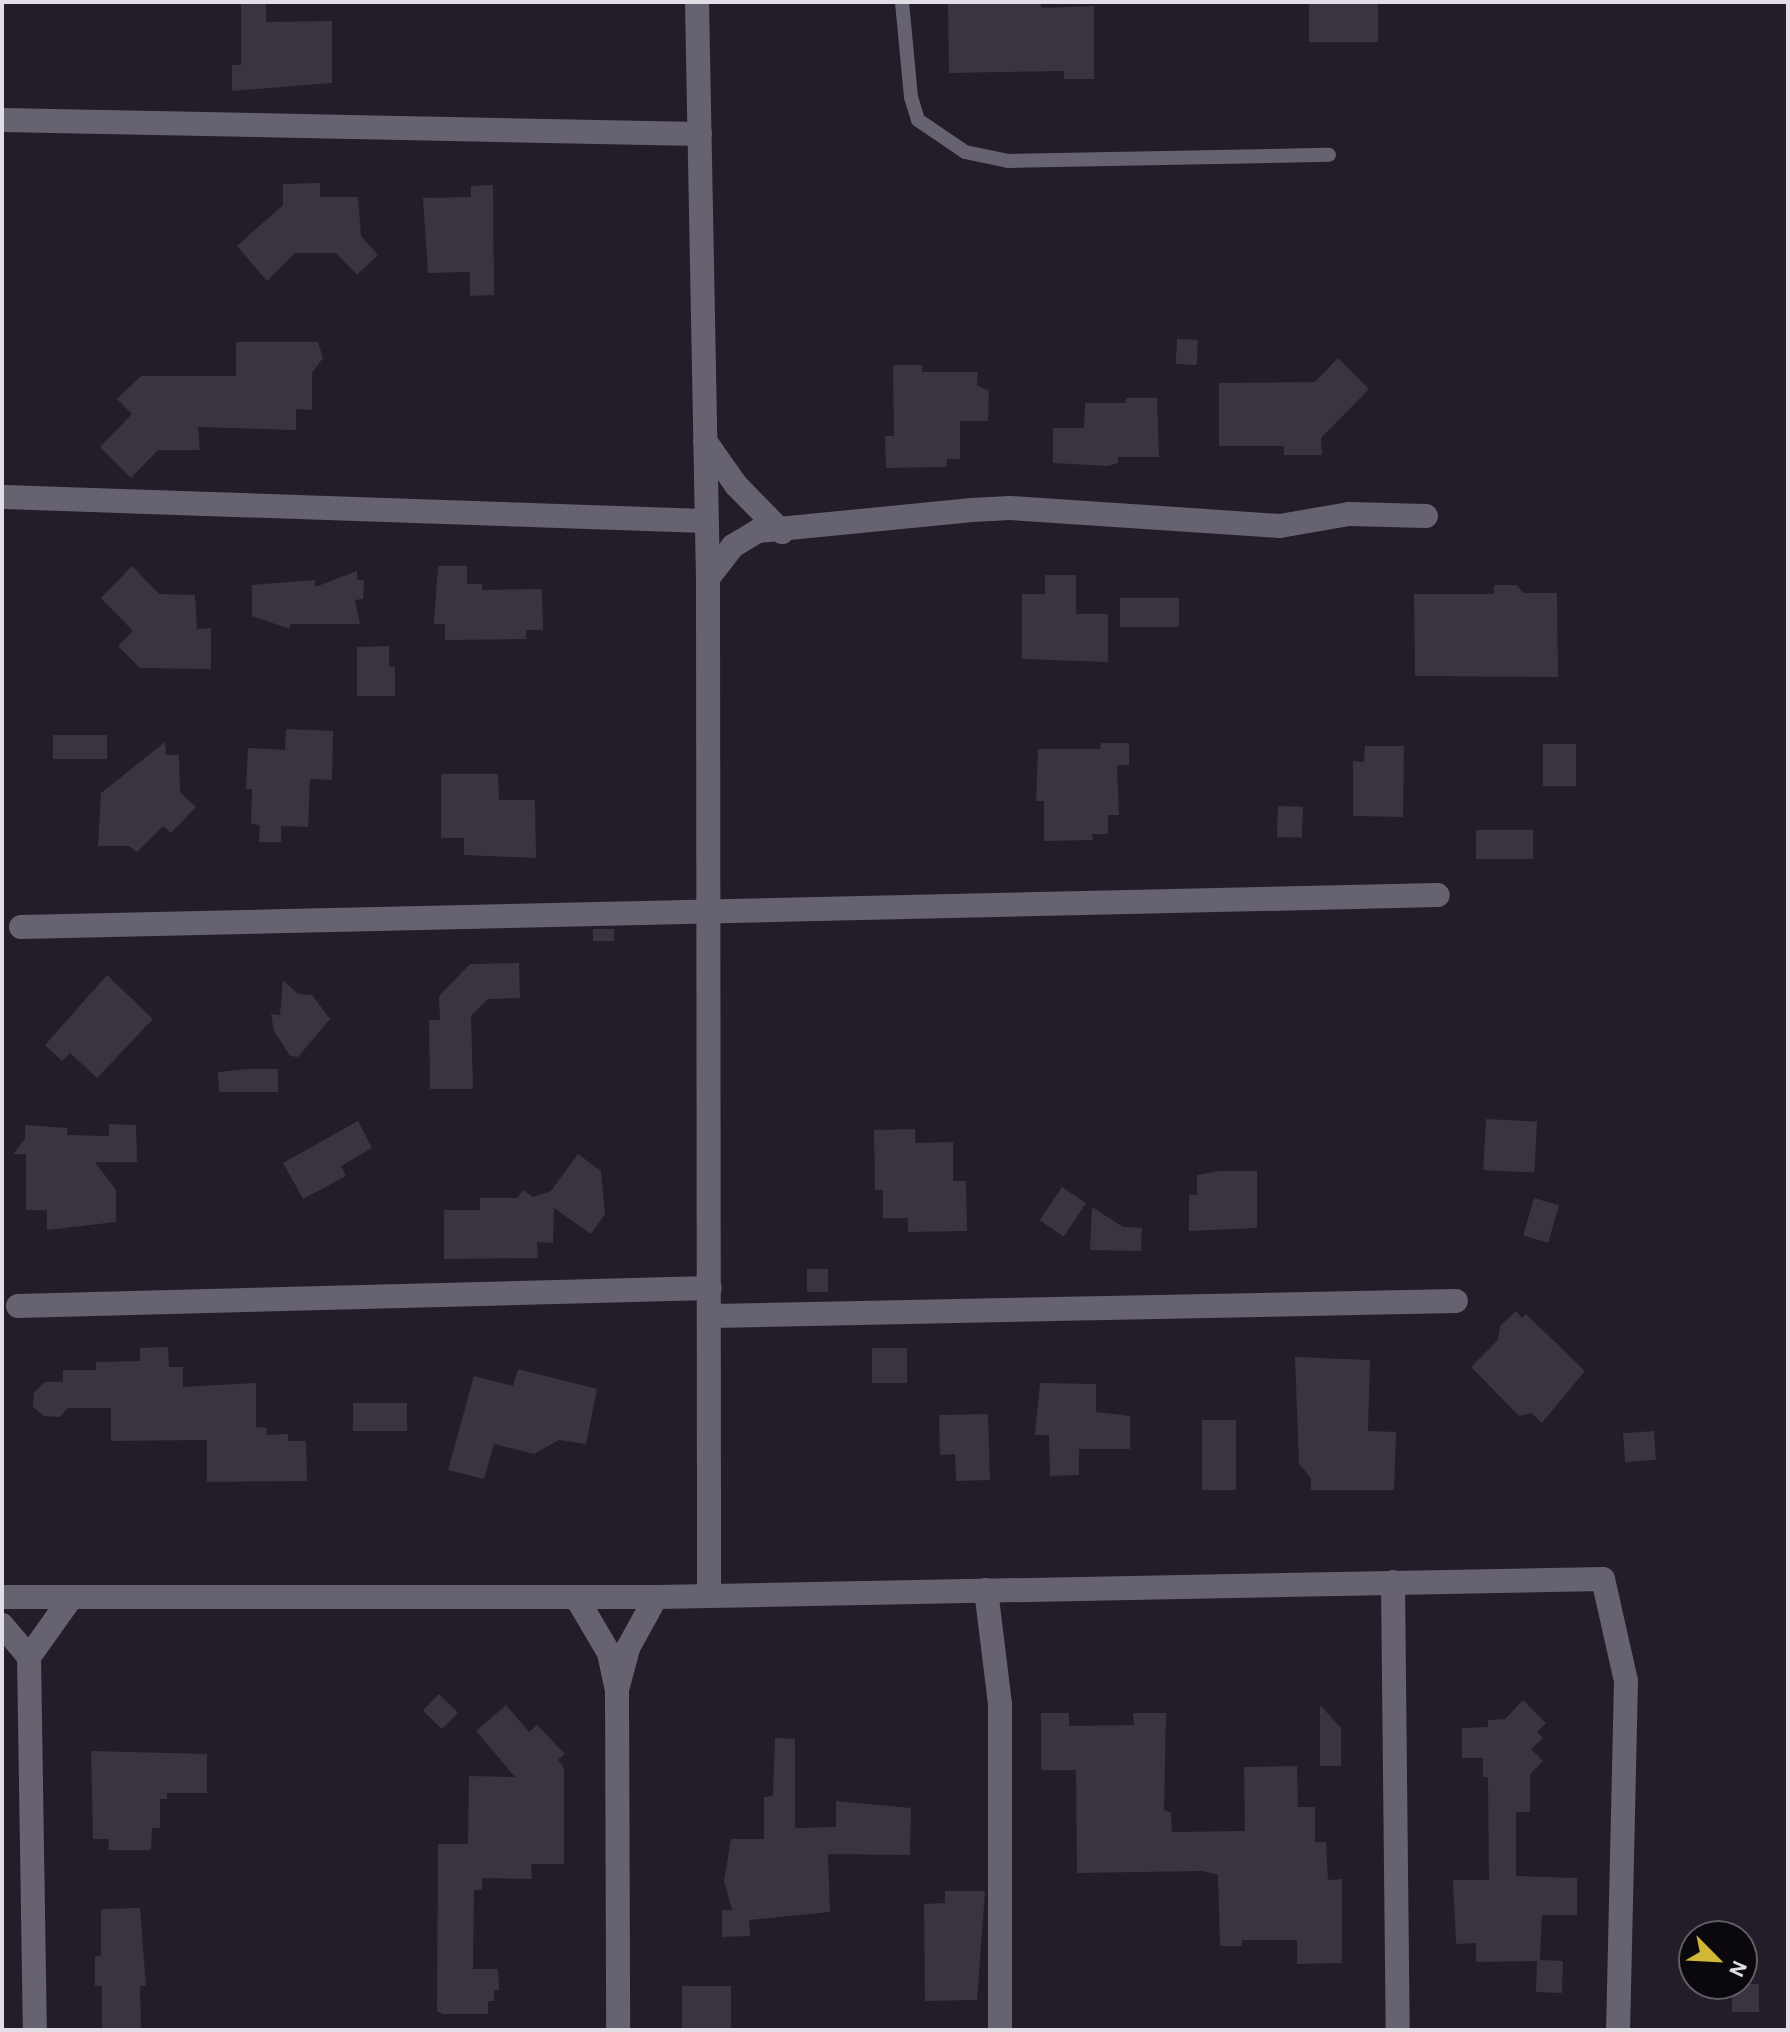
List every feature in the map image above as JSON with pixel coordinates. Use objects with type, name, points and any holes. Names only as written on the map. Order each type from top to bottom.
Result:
[{"type":"street","points":[[697,2],[708,578],[705,1095],[710,1288],[709,1595]]},
{"type":"street","points":[[2,120],[700,134]]},
{"type":"street","points":[[705,441],[736,485],[782,532]]},
{"type":"street","points":[[4,497],[706,521]]},
{"type":"street","points":[[708,578],[733,546],[758,531],[782,532],[1010,508],[1280,526],[1349,514],[1426,516]]},
{"type":"street","points":[[21,927],[708,909],[1438,895]]},
{"type":"street","points":[[18,1306],[710,1288]]},
{"type":"street","points":[[710,1316],[1456,1301]]},
{"type":"street","points":[[2,1597],[656,1597],[1603,1579],[1626,1681],[1618,2030]]},
{"type":"street","points":[[1393,1582],[1398,2030]]},
{"type":"street","points":[[986,1590],[1000,1704],[1000,2030]]},
{"type":"street","points":[[576,1597],[609,1653],[617,1690],[618,2030]]},
{"type":"street","points":[[617,1690],[628,1648],[656,1597]]},
{"type":"street","points":[[35,2030],[29,1657],[71,1598]]},
{"type":"street","points":[[2,1625],[29,1657]]},
{"type":"lane","points":[[902,2],[911,97],[918,120],[965,152],[1009,161],[1329,155]]},
{"type":"building","points":[[241,2],[266,2],[266,22],[332,21],[332,83],[232,91],[232,65],[241,65]]},
{"type":"building","points":[[1039,2],[1042,8],[1094,6],[1094,79],[1064,79],[1064,71],[949,73],[948,4]]},
{"type":"building","points":[[1309,2],[1378,2],[1378,42],[1309,42]]},
{"type":"building","points":[[320,183],[320,197],[358,197],[361,236],[378,255],[357,275],[336,253],[295,253],[267,281],[237,246],[283,205],[283,184]]},
{"type":"building","points":[[493,185],[494,295],[470,296],[470,272],[428,273],[423,198],[471,197],[471,186]]},
{"type":"building","points":[[1177,339],[1198,340],[1197,365],[1176,364]]},
{"type":"building","points":[[236,342],[318,342],[323,358],[312,373],[312,410],[296,409],[296,430],[198,427],[200,450],[158,450],[131,478],[100,447],[132,414],[117,399],[141,376],[236,376]]},
{"type":"building","points":[[1338,358],[1369,389],[1321,438],[1322,455],[1284,455],[1284,446],[1219,446],[1219,383],[1315,382]]},
{"type":"building","points":[[893,365],[922,365],[922,372],[978,372],[977,385],[989,391],[988,421],[960,421],[960,459],[947,459],[947,467],[886,468],[885,436],[894,436]]},
{"type":"building","points":[[1126,398],[1157,398],[1159,457],[1118,457],[1118,463],[1108,466],[1053,463],[1053,428],[1084,428],[1085,403],[1126,403]]},
{"type":"building","points":[[132,566],[159,594],[195,595],[197,629],[211,628],[211,669],[140,668],[118,646],[133,631],[101,598]]},
{"type":"building","points":[[438,566],[467,566],[467,584],[482,584],[482,590],[542,589],[543,630],[526,630],[526,639],[445,640],[445,624],[434,624]]},
{"type":"building","points":[[357,571],[357,580],[364,580],[363,599],[355,600],[360,624],[290,624],[290,629],[252,616],[252,585],[315,580],[315,587]]},
{"type":"building","points":[[1045,575],[1076,575],[1076,614],[1108,614],[1108,662],[1022,659],[1022,594],[1045,594]]},
{"type":"building","points":[[1494,585],[1517,585],[1523,593],[1557,593],[1558,677],[1415,676],[1414,594],[1494,594]]},
{"type":"building","points":[[1120,598],[1179,598],[1179,627],[1120,627]]},
{"type":"building","points":[[389,646],[389,667],[395,667],[395,696],[357,696],[357,647]]},
{"type":"building","points":[[286,729],[333,731],[332,780],[310,779],[308,827],[281,826],[281,842],[259,842],[260,825],[251,824],[252,789],[246,789],[248,748],[285,750]]},
{"type":"building","points":[[53,735],[107,735],[107,759],[53,759]]},
{"type":"building","points":[[165,742],[166,755],[179,755],[180,792],[196,807],[171,833],[163,826],[137,852],[129,846],[98,846],[101,793]]},
{"type":"building","points":[[1101,743],[1129,743],[1129,765],[1117,765],[1119,815],[1108,815],[1108,834],[1092,834],[1093,840],[1044,841],[1044,801],[1036,801],[1038,749],[1100,749]]},
{"type":"building","points":[[1543,744],[1576,744],[1576,786],[1543,786]]},
{"type":"building","points":[[1365,746],[1404,746],[1403,817],[1353,816],[1353,761],[1364,762]]},
{"type":"building","points":[[441,774],[498,774],[499,800],[535,800],[536,858],[464,855],[464,838],[441,838]]},
{"type":"building","points":[[1278,806],[1303,807],[1302,838],[1277,837]]},
{"type":"building","points":[[1476,830],[1533,830],[1533,859],[1476,859]]},
{"type":"building","points":[[593,929],[614,929],[614,941],[593,941]]},
{"type":"building","points":[[519,963],[520,998],[488,999],[471,1016],[473,1089],[430,1089],[429,1020],[440,1020],[439,996],[470,964]]},
{"type":"building","points":[[107,975],[153,1019],[97,1078],[70,1053],[62,1061],[45,1045]]},
{"type":"building","points":[[283,980],[298,994],[312,995],[330,1019],[298,1057],[290,1056],[274,1031],[271,1014],[280,1015]]},
{"type":"building","points":[[278,1069],[278,1092],[219,1092],[218,1072]]},
{"type":"building","points":[[1486,1119],[1537,1122],[1534,1173],[1483,1170]]},
{"type":"building","points":[[358,1121],[372,1148],[341,1166],[346,1176],[303,1199],[283,1163]]},
{"type":"building","points":[[109,1124],[136,1125],[137,1162],[95,1162],[116,1190],[116,1222],[47,1230],[47,1210],[26,1210],[26,1154],[13,1154],[25,1139],[25,1125],[67,1128],[67,1135],[109,1136]]},
{"type":"building","points":[[915,1129],[915,1143],[953,1142],[953,1181],[966,1181],[967,1231],[908,1232],[908,1218],[883,1218],[883,1190],[875,1190],[874,1130]]},
{"type":"building","points":[[578,1154],[601,1171],[605,1214],[591,1234],[554,1208],[553,1243],[537,1242],[538,1258],[444,1259],[444,1210],[480,1210],[480,1198],[517,1198],[523,1190],[533,1197],[551,1191]]},
{"type":"building","points":[[1219,1171],[1257,1171],[1257,1228],[1189,1231],[1189,1195],[1197,1195],[1197,1175]]},
{"type":"building","points":[[1062,1187],[1086,1203],[1064,1236],[1040,1220]]},
{"type":"building","points":[[1534,1198],[1559,1205],[1548,1243],[1523,1235]]},
{"type":"building","points":[[1092,1207],[1123,1227],[1142,1228],[1141,1251],[1090,1250]]},
{"type":"building","points":[[807,1269],[828,1269],[828,1292],[807,1292]]},
{"type":"building","points":[[1516,1311],[1522,1318],[1526,1314],[1585,1371],[1542,1423],[1531,1413],[1519,1416],[1471,1367],[1498,1340],[1500,1326]]},
{"type":"building","points":[[168,1347],[169,1367],[183,1367],[183,1387],[256,1383],[256,1427],[267,1428],[266,1435],[288,1434],[288,1441],[306,1441],[307,1481],[207,1482],[207,1440],[111,1441],[111,1408],[68,1408],[60,1417],[44,1416],[33,1407],[34,1392],[45,1382],[63,1382],[63,1370],[96,1370],[96,1362],[140,1361],[140,1348]]},
{"type":"building","points":[[872,1348],[907,1348],[907,1383],[872,1383]]},
{"type":"building","points":[[1295,1357],[1370,1360],[1368,1431],[1396,1432],[1394,1490],[1311,1490],[1311,1478],[1299,1464]]},
{"type":"building","points":[[518,1369],[597,1389],[586,1444],[559,1440],[534,1454],[494,1444],[484,1479],[448,1470],[474,1376],[513,1386]]},
{"type":"building","points":[[1040,1383],[1096,1384],[1096,1412],[1130,1416],[1130,1449],[1079,1449],[1079,1475],[1050,1476],[1049,1435],[1035,1435]]},
{"type":"building","points":[[353,1403],[407,1403],[407,1431],[353,1431]]},
{"type":"building","points":[[988,1414],[990,1480],[956,1481],[955,1454],[940,1455],[939,1415]]},
{"type":"building","points":[[1202,1420],[1236,1420],[1236,1490],[1202,1490]]},
{"type":"building","points":[[1654,1431],[1656,1460],[1625,1462],[1623,1433]]},
{"type":"building","points":[[439,1694],[458,1713],[442,1729],[423,1710]]},
{"type":"building","points":[[1523,1700],[1546,1723],[1537,1732],[1543,1738],[1531,1749],[1543,1761],[1530,1774],[1530,1812],[1516,1812],[1516,1876],[1577,1878],[1577,1915],[1542,1915],[1540,1960],[1563,1961],[1562,1993],[1536,1992],[1537,1961],[1476,1962],[1476,1943],[1456,1944],[1453,1880],[1489,1880],[1488,1777],[1483,1777],[1483,1758],[1462,1758],[1462,1728],[1488,1727],[1488,1720],[1505,1719]]},
{"type":"building","points":[[506,1705],[529,1732],[537,1725],[565,1754],[558,1760],[564,1768],[564,1864],[531,1864],[532,1879],[482,1878],[482,1890],[474,1890],[473,1969],[498,1969],[499,1990],[494,1990],[494,2001],[488,2001],[488,2014],[443,2014],[437,2011],[438,1844],[468,1844],[469,1776],[515,1777],[476,1731]]},
{"type":"building","points":[[1320,1705],[1341,1728],[1341,1766],[1320,1766]]},
{"type":"building","points":[[1041,1713],[1069,1713],[1069,1726],[1134,1725],[1133,1713],[1166,1713],[1164,1810],[1171,1813],[1172,1832],[1245,1831],[1244,1767],[1297,1766],[1298,1807],[1315,1807],[1315,1842],[1326,1842],[1328,1880],[1342,1879],[1342,1963],[1297,1964],[1297,1940],[1242,1940],[1242,1946],[1220,1946],[1218,1875],[1203,1871],[1077,1873],[1076,1770],[1041,1770]]},
{"type":"building","points":[[775,1738],[795,1739],[795,1828],[836,1827],[836,1801],[911,1808],[910,1855],[828,1854],[830,1912],[749,1920],[750,1936],[722,1937],[722,1910],[732,1910],[724,1881],[731,1839],[764,1839],[764,1797],[773,1796]]},
{"type":"building","points":[[91,1751],[207,1754],[207,1793],[167,1793],[167,1799],[160,1799],[160,1828],[152,1828],[151,1850],[108,1850],[109,1839],[93,1839]]},
{"type":"building","points":[[945,1891],[985,1891],[977,2000],[925,2001],[924,1904],[945,1903]]},
{"type":"building","points":[[140,1908],[146,1986],[140,1986],[141,2030],[102,2030],[102,1986],[95,1986],[95,1956],[101,1956],[101,1909]]},
{"type":"building","points":[[1759,1984],[1759,2012],[1732,2012],[1732,2000],[1758,2000]]},
{"type":"building","points":[[682,1986],[731,1986],[731,2030],[682,2030]]}]
